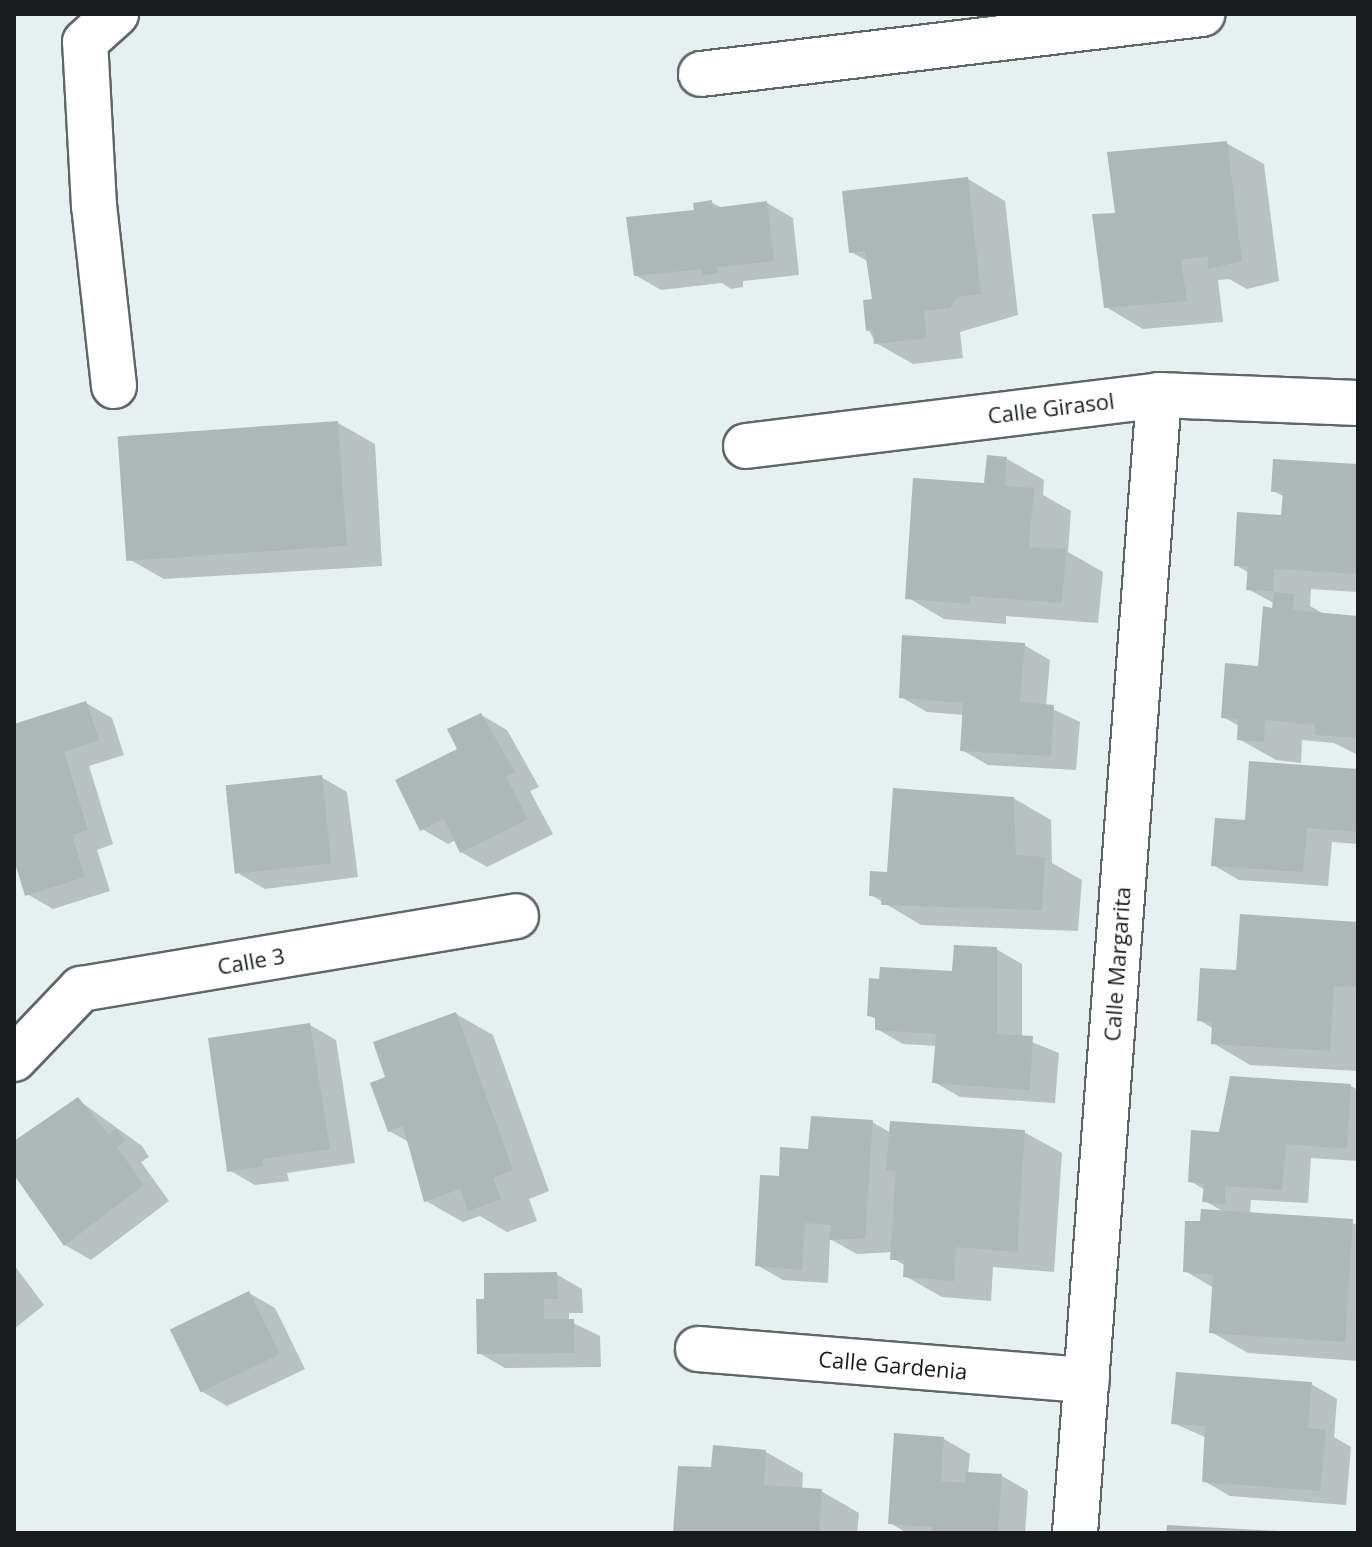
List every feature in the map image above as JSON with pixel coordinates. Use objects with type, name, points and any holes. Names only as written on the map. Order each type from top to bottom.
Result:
[{"type":"street","points":[[114,386],[94,206],[85,42],[116,14]]},
{"type":"street","points":[[701,74],[1202,14]]},
{"type":"street","name":"Calle Girasol","points":[[746,446],[1159,395],[1358,403]]},
{"type":"street","name":"Calle Margarita","points":[[1075,1533],[1159,395]]},
{"type":"street","name":"Calle 3","points":[[14,1059],[81,989],[516,916]]},
{"type":"street","name":"Calle Gardenia","points":[[698,1349],[1087,1380]]},
{"type":"building","points":[[1227,141],[1242,261],[1208,269],[1208,256],[1181,260],[1187,301],[1104,308],[1092,214],[1115,213],[1107,152]]},
{"type":"building","points":[[968,177],[981,294],[957,297],[950,308],[924,311],[927,338],[874,344],[873,330],[866,331],[863,300],[872,299],[865,251],[849,253],[842,191]]},
{"type":"building","points":[[712,200],[713,208],[767,201],[774,261],[717,267],[718,273],[703,275],[702,269],[634,276],[626,217],[694,210],[693,203]]},
{"type":"building","points":[[338,421],[347,546],[126,561],[118,436]]},
{"type":"building","points":[[987,455],[1007,457],[1005,486],[1034,488],[1029,547],[1066,549],[1062,603],[969,596],[969,604],[905,599],[913,478],[984,483]]},
{"type":"building","points":[[1273,459],[1358,464],[1358,574],[1274,569],[1273,591],[1246,590],[1248,566],[1234,566],[1237,512],[1281,515],[1283,492],[1271,492]]},
{"type":"building","points":[[1274,592],[1294,594],[1293,610],[1358,616],[1358,738],[1315,735],[1315,725],[1265,720],[1264,742],[1237,740],[1238,719],[1221,718],[1225,663],[1258,666],[1263,606],[1272,608]]},
{"type":"building","points":[[902,635],[1025,643],[1020,702],[1054,705],[1051,756],[960,751],[963,703],[899,698]]},
{"type":"building","points":[[86,701],[99,740],[64,752],[88,830],[72,835],[85,877],[25,896],[14,860],[14,724]]},
{"type":"building","points":[[481,713],[515,772],[506,776],[528,819],[460,853],[444,819],[420,831],[395,780],[457,749],[447,729]]},
{"type":"building","points":[[1249,761],[1358,769],[1358,832],[1307,828],[1303,872],[1211,866],[1215,818],[1245,820]]},
{"type":"building","points":[[322,775],[331,864],[235,874],[226,785]]},
{"type":"building","points":[[893,788],[1014,797],[1016,855],[1045,857],[1042,910],[881,905],[882,897],[869,896],[870,871],[887,872]]},
{"type":"building","points":[[1240,914],[1358,922],[1358,987],[1334,986],[1330,1051],[1211,1044],[1212,1022],[1197,1021],[1200,968],[1236,970]]},
{"type":"building","points":[[954,945],[997,947],[997,1034],[1033,1036],[1030,1090],[932,1083],[936,1034],[875,1030],[875,1017],[867,1016],[869,978],[879,979],[880,967],[952,971]]},
{"type":"building","points":[[456,1012],[513,1170],[493,1178],[501,1199],[468,1211],[460,1189],[424,1202],[403,1126],[388,1132],[370,1083],[385,1077],[373,1042]]},
{"type":"building","points":[[310,1023],[330,1149],[262,1159],[264,1166],[227,1172],[208,1038]]},
{"type":"building","points":[[1230,1076],[1351,1084],[1347,1149],[1286,1144],[1282,1190],[1225,1186],[1225,1204],[1202,1202],[1204,1184],[1188,1182],[1191,1130],[1219,1132]]},
{"type":"building","points":[[78,1097],[108,1134],[116,1129],[125,1141],[117,1147],[144,1185],[64,1246],[14,1175],[14,1141]]},
{"type":"building","points":[[811,1116],[873,1120],[865,1238],[829,1240],[831,1225],[805,1223],[802,1270],[755,1266],[760,1175],[779,1176],[780,1147],[808,1149]]},
{"type":"building","points":[[890,1121],[1025,1130],[1017,1252],[956,1247],[954,1281],[903,1277],[904,1260],[890,1260],[896,1171],[886,1170]]},
{"type":"building","points":[[1201,1209],[1353,1219],[1345,1342],[1209,1333],[1213,1275],[1183,1272],[1185,1221],[1200,1221]]},
{"type":"building","points":[[557,1272],[558,1299],[544,1299],[544,1319],[574,1319],[575,1353],[477,1354],[476,1299],[484,1299],[484,1273]]},
{"type":"building","points":[[249,1291],[280,1354],[201,1392],[170,1330]]},
{"type":"building","points":[[1176,1372],[1312,1382],[1308,1428],[1326,1430],[1320,1491],[1202,1482],[1205,1426],[1171,1424]]},
{"type":"building","points":[[894,1433],[944,1437],[941,1481],[965,1483],[966,1472],[1002,1474],[998,1533],[932,1533],[933,1527],[888,1524]]},
{"type":"building","points":[[713,1445],[766,1450],[764,1485],[822,1489],[819,1533],[673,1533],[678,1466],[711,1467]]},
{"type":"building","points":[[1167,1525],[1278,1531],[1278,1533],[1166,1533]]}]
